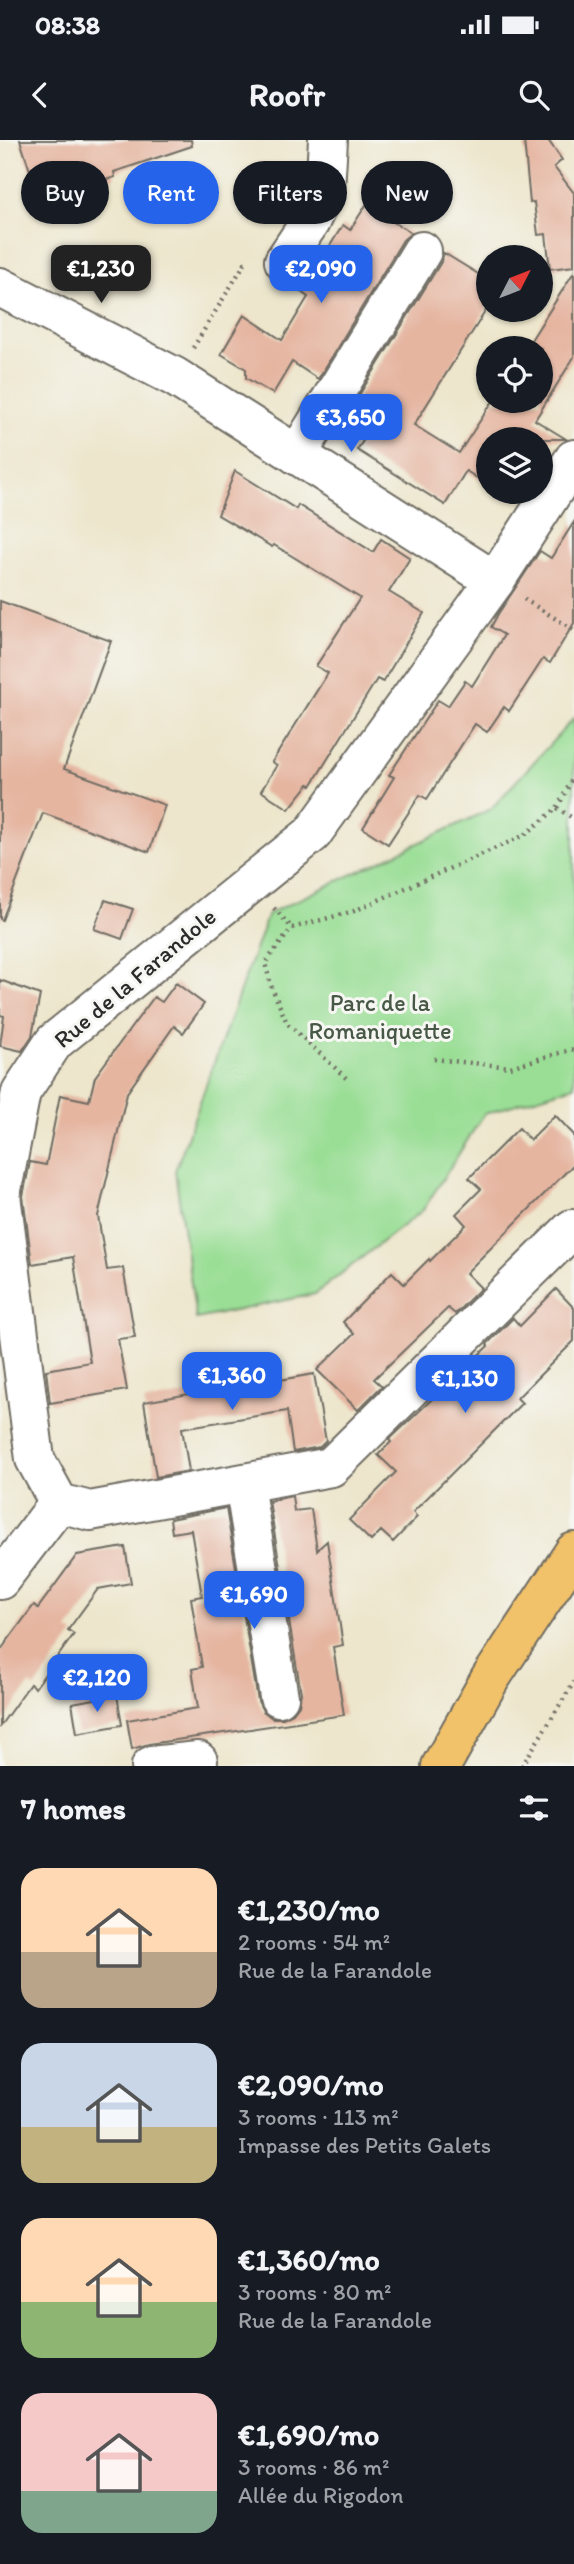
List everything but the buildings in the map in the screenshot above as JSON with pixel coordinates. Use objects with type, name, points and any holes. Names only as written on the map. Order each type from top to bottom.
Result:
[{"type":"main road","points":[[441,1766],[490,1679],[574,1552]]},
{"type":"street","points":[[284,261],[310,222],[325,190],[328,140]]},
{"type":"street","points":[[297,455],[422,251]]},
{"type":"street","points":[[0,287],[175,377],[495,581]]},
{"type":"street","name":"Rue de la Farandole","points":[[60,1503],[35,1459],[8,1320],[1,1195],[9,1111],[54,1042],[312,834],[495,581],[574,459]]},
{"type":"street","points":[[0,1580],[60,1503],[90,1511],[331,1467],[573,1229]]},
{"type":"street","points":[[244,1484],[279,1697]]},
{"type":"street","points":[[151,1766],[198,1761]]},
{"type":"path","points":[[175,377],[245,263],[284,261]]},
{"type":"path","points":[[495,581],[574,630]]},
{"type":"path","points":[[345,1078],[287,1023],[265,963],[292,928],[354,911],[525,835],[557,808],[574,776]]},
{"type":"path","points":[[557,808],[574,818]]},
{"type":"path","points":[[434,1059],[510,1068],[574,1049]]},
{"type":"path","points":[[522,1766],[574,1682]]},
{"type":"green space","name":"Parc de la Romaniquette","points":[[574,718],[574,1086],[484,1114],[423,1210],[315,1294],[196,1319],[175,1171],[268,914],[491,809]]}]
